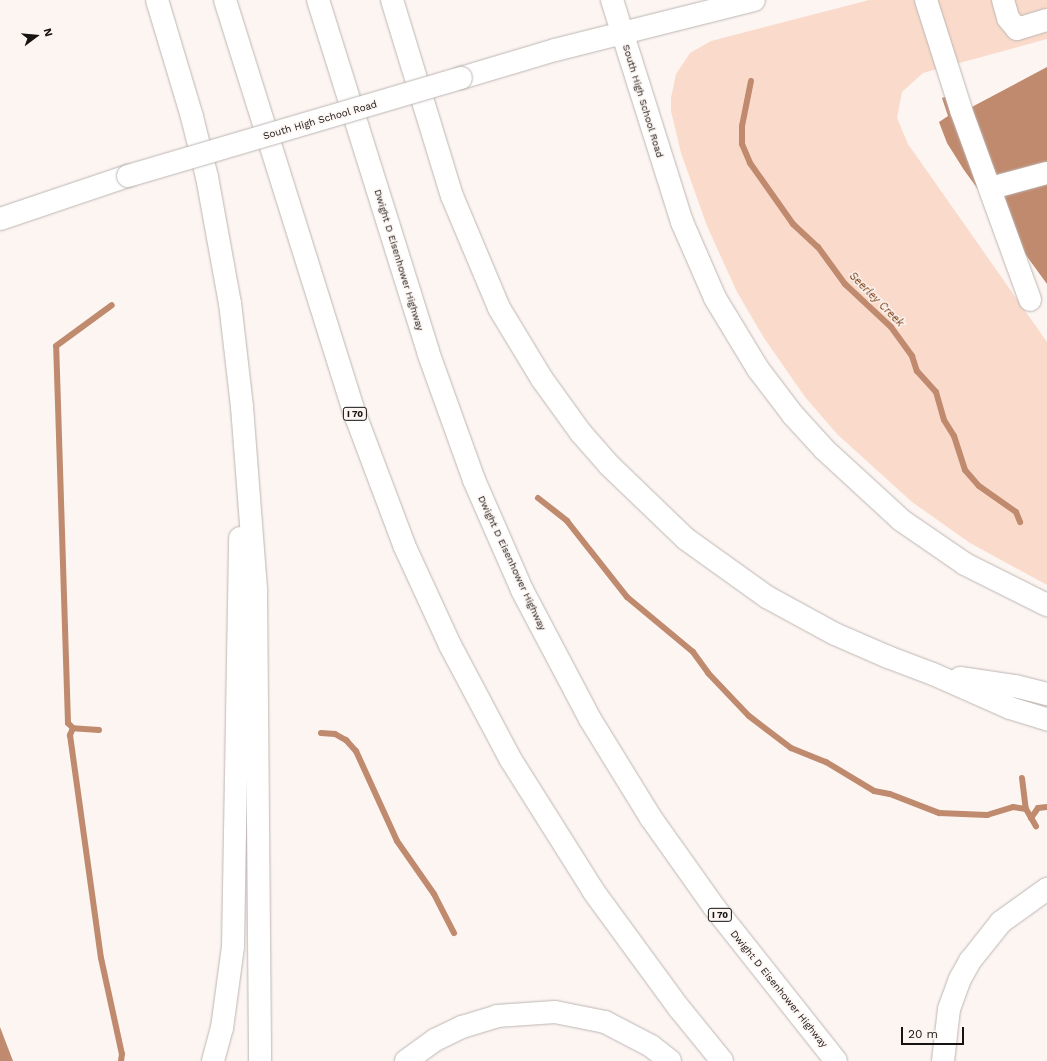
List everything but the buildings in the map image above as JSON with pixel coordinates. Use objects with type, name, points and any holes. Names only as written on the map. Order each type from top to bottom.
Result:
[{"type":"main road","points":[[157,0],[192,117],[207,177],[230,303],[242,407],[256,591],[260,1061]]},
{"type":"main road","name":"I 70","points":[[226,0],[356,417],[404,545],[450,645],[511,760],[594,892],[679,1008],[722,1061]]},
{"type":"main road","name":"Dwight D Eisenhower Highway","points":[[318,0],[428,352],[474,480],[522,590],[590,718],[652,818],[714,907],[836,1061]]},
{"type":"main road","points":[[392,0],[452,196],[470,244],[499,308],[518,342],[581,433],[664,520],[710,558],[766,597],[835,634],[888,657],[934,674],[1010,708],[1047,719]]},
{"type":"main road","points":[[612,0],[622,34],[754,0]]},
{"type":"main road","points":[[926,0],[961,110],[991,188],[1030,300]]},
{"type":"main road","points":[[1003,0],[1008,18],[1017,30],[1047,20]]},
{"type":"main road","name":"South High School Road","points":[[0,219],[128,176],[461,78],[622,34],[672,194],[694,251],[723,313],[775,392],[846,472],[906,524],[970,567],[1047,605]]},
{"type":"main road","points":[[991,188],[1047,173]]},
{"type":"main road","points":[[213,1061],[222,1028],[233,947],[242,407]]},
{"type":"main road","points":[[934,674],[1015,686],[1047,694]]},
{"type":"main road","points":[[943,1061],[949,1009],[960,979],[970,961],[1002,922],[1047,889]]},
{"type":"main road","points":[[406,1061],[435,1040],[462,1027],[497,1016],[555,1012],[580,1015],[611,1025],[651,1046],[670,1061]]},
{"type":"shaded area","points":[[869,0],[1047,0],[1047,39],[923,73],[902,92],[897,118],[908,144],[1047,342],[1047,585],[970,543],[912,502],[837,434],[805,397],[764,338],[737,292],[707,226],[681,153],[671,111],[671,98],[676,74],[690,53],[711,41]]},
{"type":"shaded area","points":[[1047,67],[1047,284],[964,170],[947,143],[939,122],[948,116],[942,98],[961,91],[968,109]]},
{"type":"shaded area","points":[[0,1027],[13,1061],[0,1061]]},
{"type":"waterway","name":"Seerley Creek","points":[[751,81],[742,126],[742,144],[750,163],[793,224],[818,247],[845,284],[891,327],[912,356],[917,371],[936,392],[944,420],[954,436],[965,470],[979,486],[1016,512],[1020,522]]},
{"type":"waterway","points":[[99,730],[73,728],[68,723],[56,346],[112,305]]},
{"type":"waterway","points":[[538,498],[567,521],[627,597],[693,652],[708,673],[749,716],[791,748],[826,762],[874,791],[890,794],[939,813],[987,815],[1013,807],[1026,809]]},
{"type":"waterway","points":[[73,728],[70,735],[101,958],[122,1054],[121,1061]]},
{"type":"waterway","points":[[321,733],[335,734],[346,740],[356,751],[397,841],[434,894],[454,933]]},
{"type":"waterway","name":"Seerley Creek","points":[[1022,778],[1026,809],[1036,826]]},
{"type":"waterway","points":[[1031,818],[1038,808],[1047,807]]}]
